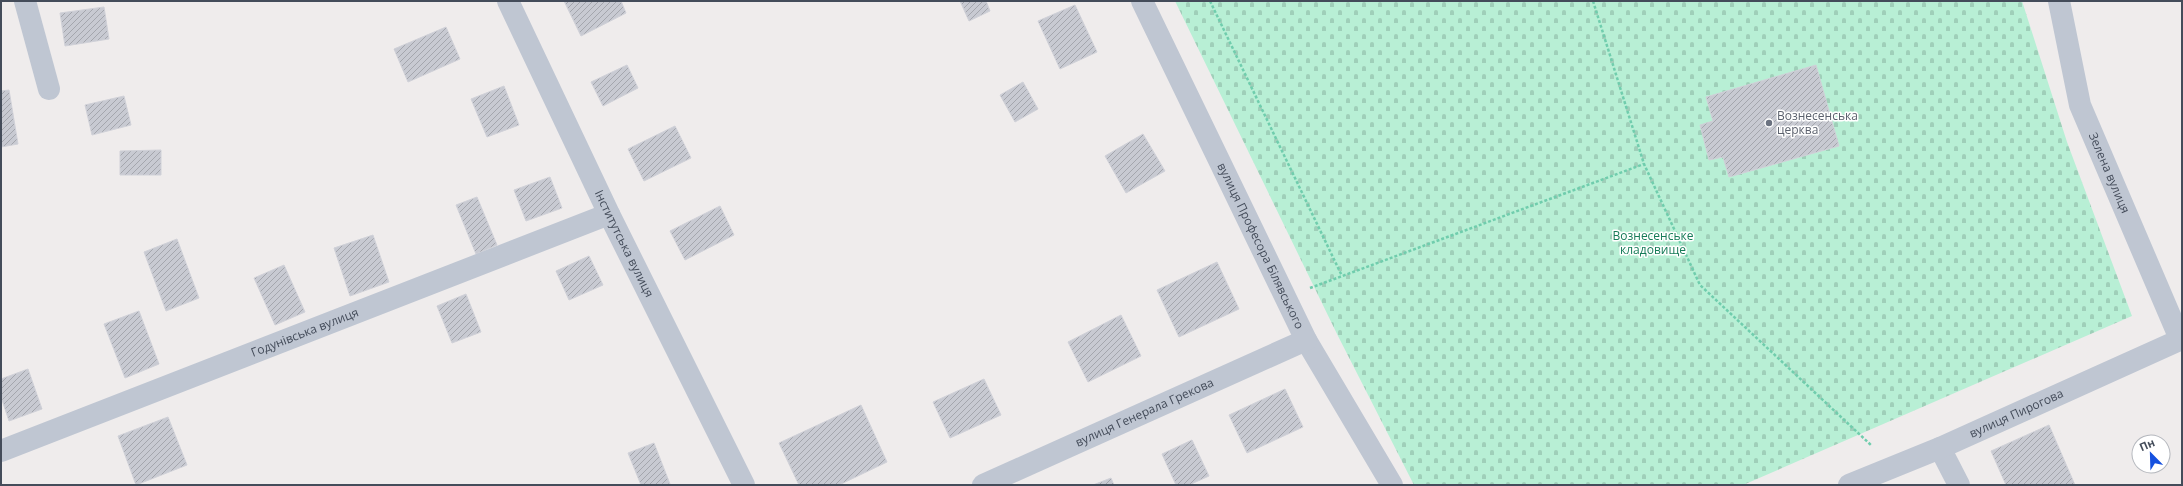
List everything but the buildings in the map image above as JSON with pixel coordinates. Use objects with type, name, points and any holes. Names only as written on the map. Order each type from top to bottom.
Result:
[{"type":"street","points":[[25,1],[49,89]]},
{"type":"street","name":"Інститутська вулиця","points":[[508,1],[609,214],[744,485]]},
{"type":"street","name":"вулиця Професора Білявського","points":[[1142,1],[1306,340],[1392,485]]},
{"type":"street","name":"Зелена вулиця","points":[[2059,1],[2080,106],[2181,339]]},
{"type":"street","name":"Годунівська вулиця","points":[[1,451],[609,214]]},
{"type":"street","name":"вулиця Пирогова","points":[[1850,485],[1940,448],[2181,339]]},
{"type":"street","name":"вулиця Генерала Грекова","points":[[983,485],[1306,340]]},
{"type":"street","points":[[1940,448],[1959,485]]},
{"type":"path","points":[[1210,1],[1342,276]]},
{"type":"path","points":[[1593,1],[1644,164],[1700,285],[1894,467]]},
{"type":"path","points":[[1285,297],[1644,164]]},
{"type":"green space","name":"Вознесенське кладовище","points":[[1175,1],[2022,1],[2067,142],[2132,316],[1743,485],[1414,485],[1338,336]]},
{"type":"place","name":"Вознесенська церква","points":[[1769,123]]}]
